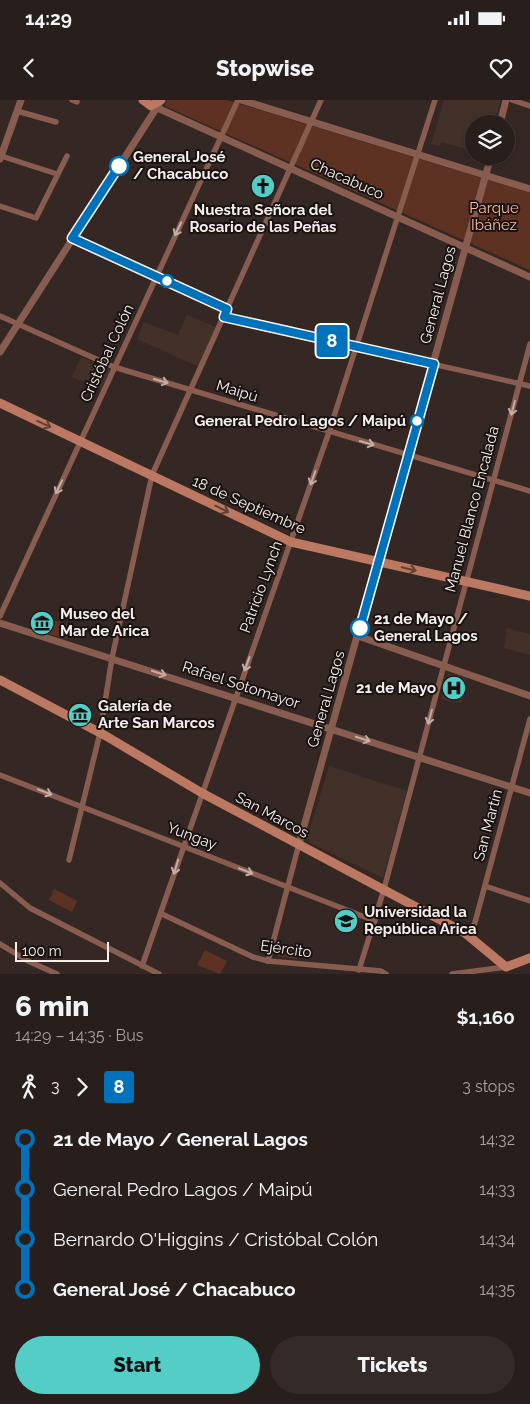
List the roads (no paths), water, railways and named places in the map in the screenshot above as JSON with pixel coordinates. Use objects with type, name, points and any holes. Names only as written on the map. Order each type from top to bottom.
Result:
[{"type":"main road","points":[[142,100],[146,104],[158,103]]},
{"type":"main road","name":"18 de Septiembre","points":[[0,403],[291,542],[530,596]]},
{"type":"main road","name":"San Marcos","points":[[0,680],[100,733],[202,793],[471,937],[506,966]]},
{"type":"main road","points":[[506,966],[530,958]]},
{"type":"street","points":[[21,100],[1,157],[57,174]]},
{"type":"street","points":[[239,100],[530,189]]},
{"type":"street","name":"Cristóbal Colón","points":[[0,616],[239,100]]},
{"type":"street","points":[[69,860],[100,733],[112,658],[152,475],[321,100]]},
{"type":"street","name":"Patricio Lynch","points":[[142,966],[162,914],[183,846],[329,432],[435,100]]},
{"type":"street","points":[[502,115],[506,100]]},
{"type":"street","points":[[512,100],[530,106]]},
{"type":"street","points":[[0,352],[158,103]]},
{"type":"street","name":"Chacabuco","points":[[158,103],[221,137],[530,276]]},
{"type":"street","points":[[17,111],[56,122]]},
{"type":"street","points":[[0,206],[36,218],[67,156]]},
{"type":"street","name":"General Lagos","points":[[268,961],[286,886],[332,729],[489,165]]},
{"type":"street","points":[[72,238],[227,309]]},
{"type":"street","name":"Maipú","points":[[0,316],[114,367],[530,491]]},
{"type":"street","points":[[224,317],[530,386]]},
{"type":"street","name":"Manuel Blanco Encalada","points":[[359,970],[384,889],[530,344]]},
{"type":"street","name":"Rafael Sotomayor","points":[[0,623],[530,793]]},
{"type":"street","points":[[358,636],[530,696]]},
{"type":"street","name":"San Martín","points":[[471,937],[530,718]]},
{"type":"street","name":"Yungay","points":[[0,775],[375,920]]},
{"type":"street","points":[[0,883],[30,908],[159,974]]},
{"type":"street","points":[[485,886],[530,901]]},
{"type":"street","name":"Ejército","points":[[162,914],[253,957],[268,961],[381,971],[386,974]]},
{"type":"street","points":[[0,944],[28,961],[57,974]]},
{"type":"street","points":[[452,974],[506,966]]},
{"type":"place","name":"General José / Chacabuco","points":[[119,166]]},
{"type":"place","name":"Nuestra Señora del Rosario de las Peñas","points":[[263,186]]},
{"type":"place","name":"General Pedro Lagos / Maipú","points":[[417,421]]},
{"type":"place","name":"Museo del Mar de Arica","points":[[42,623]]},
{"type":"place","name":"21 de Mayo / General Lagos","points":[[360,628]]},
{"type":"place","name":"21 de Mayo","points":[[454,688]]},
{"type":"place","name":"Galería de Arte San Marcos","points":[[80,715]]},
{"type":"place","name":"Universidad la República Arica","points":[[346,921]]},
{"type":"park label","name":"Parque Ibáñez","points":[[494,216]]}]
